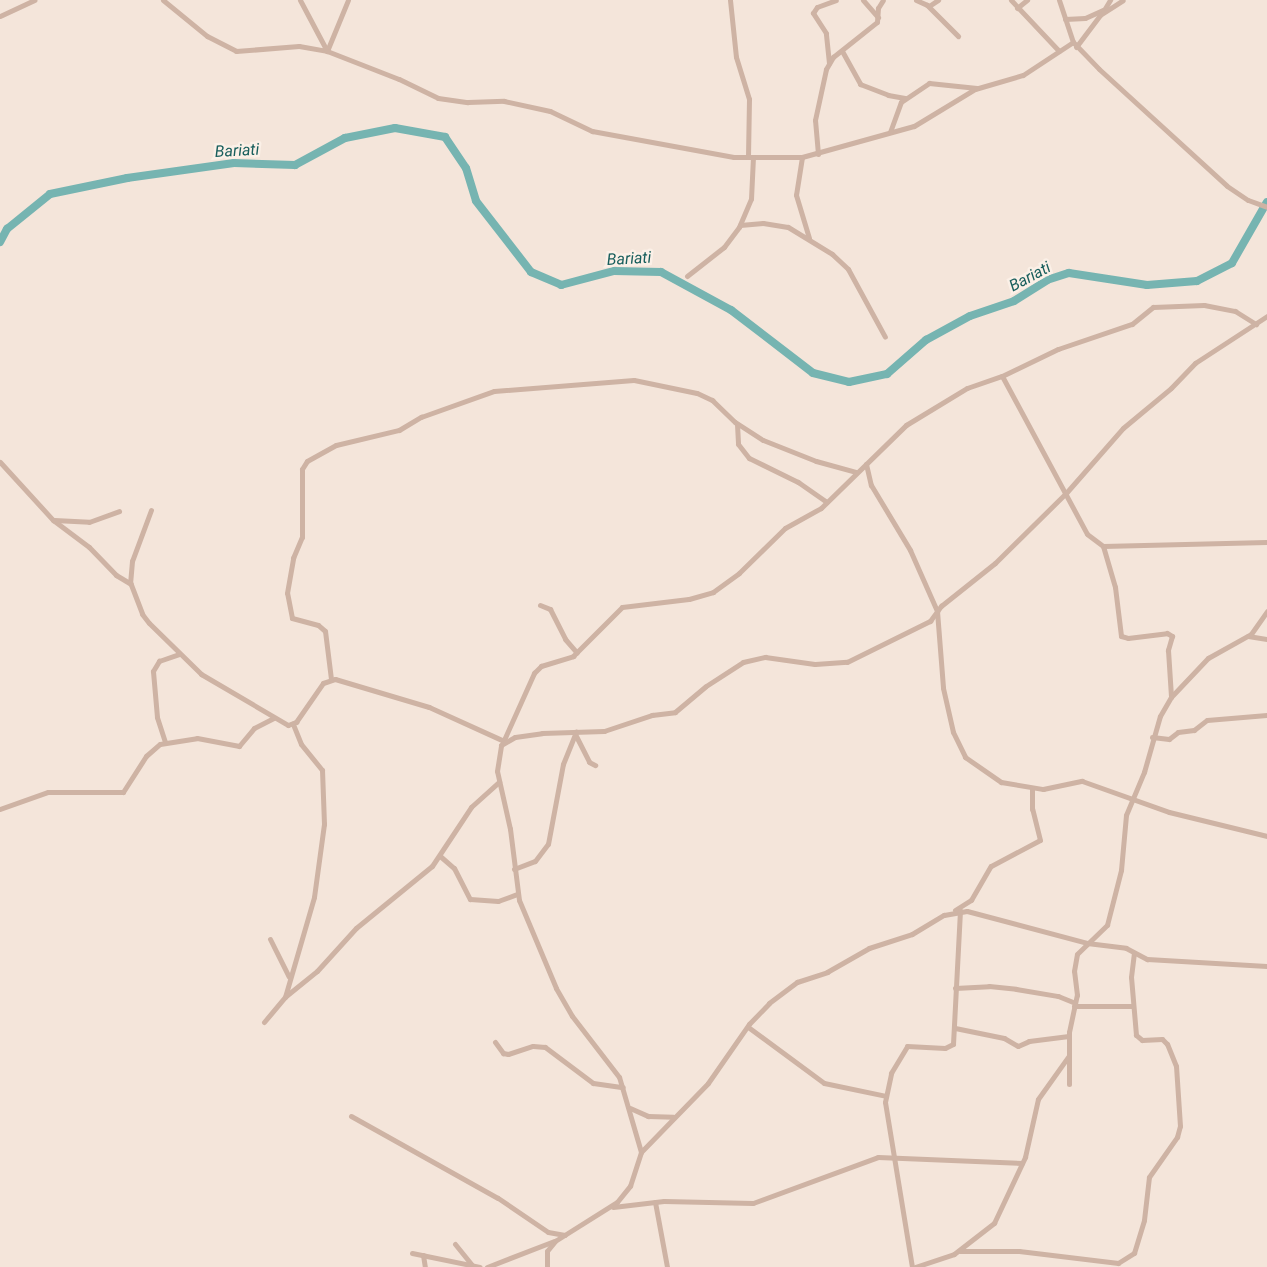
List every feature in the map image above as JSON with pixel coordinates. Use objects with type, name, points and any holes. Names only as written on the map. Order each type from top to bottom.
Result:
[{"type":"street","points":[[0,16],[35,0]]},
{"type":"street","points":[[163,0],[207,36],[231,50],[299,46],[327,51],[399,79],[438,98],[468,102],[504,101],[525,108],[550,111],[592,130],[704,153],[802,157],[818,154],[926,121],[977,88],[1023,75],[1059,51],[1075,45],[1104,11],[1110,0]]},
{"type":"street","points":[[300,0],[327,51]]},
{"type":"street","points":[[327,51],[348,0]]},
{"type":"street","points":[[686,276],[724,247],[740,225],[751,199],[749,99],[736,57],[730,0]]},
{"type":"street","points":[[816,0],[814,18],[826,33],[828,63],[815,120],[818,154]]},
{"type":"street","points":[[816,8],[836,0]]},
{"type":"street","points":[[863,0],[878,17]]},
{"type":"street","points":[[828,63],[867,32],[878,17],[878,8],[883,0]]},
{"type":"street","points":[[916,0],[929,6],[958,36]]},
{"type":"street","points":[[929,6],[938,0]]},
{"type":"street","points":[[1011,0],[1059,51]]},
{"type":"street","points":[[1017,8],[1027,0]]},
{"type":"street","points":[[1059,0],[1075,45],[1214,175],[1254,202],[1267,207]]},
{"type":"street","points":[[1065,19],[1085,18],[1104,11],[1123,0]]},
{"type":"street","points":[[842,51],[860,84],[888,95],[905,98],[935,82],[977,88]]},
{"type":"street","points":[[890,132],[905,98]]},
{"type":"street","points":[[802,157],[796,195],[810,238]]},
{"type":"street","points":[[740,225],[777,224],[810,238],[848,269],[885,337]]},
{"type":"street","points":[[641,1152],[623,1087],[610,1062],[572,1016],[556,988],[517,894],[510,829],[499,782],[498,757],[534,673],[549,661],[577,653],[622,607],[689,599],[713,592],[739,573],[780,533],[826,502],[856,472],[920,415],[968,388],[1002,376],[1058,350],[1132,324],[1153,307],[1204,305],[1235,311],[1256,324]]},
{"type":"street","points":[[151,510],[131,567],[131,584],[142,614],[179,654],[201,674],[288,725],[293,724],[323,683],[331,679],[398,696],[503,742],[520,736],[604,732],[652,716],[675,712],[706,686],[751,660],[784,658],[822,665],[851,660],[880,643],[930,621],[937,611],[983,575],[1066,493],[1123,428],[1171,388],[1195,363],[1267,316]]},
{"type":"street","points":[[1002,376],[1087,534],[1103,546],[1115,587],[1121,636],[1128,638],[1167,633],[1172,636],[1168,650],[1171,697]]},
{"type":"street","points":[[331,679],[325,631],[318,625],[296,622],[288,606],[289,574],[302,537],[304,508],[300,477],[307,461],[336,445],[399,430],[426,414],[494,391],[584,382],[647,380],[688,390],[712,400],[737,424],[763,440],[798,455],[856,472]]},
{"type":"street","points":[[737,424],[738,444],[749,458],[798,482],[826,502]]},
{"type":"street","points":[[0,462],[53,520],[89,547],[116,575],[131,584]]},
{"type":"street","points":[[866,464],[871,485],[910,550],[937,611],[941,681],[961,751],[1001,782],[1032,788],[1054,789],[1082,781],[1169,812],[1267,834]]},
{"type":"street","points":[[53,520],[89,522],[119,511]]},
{"type":"street","points":[[1103,546],[1267,542]]},
{"type":"street","points":[[540,605],[550,609],[565,639],[577,653]]},
{"type":"street","points":[[1069,1084],[1068,1036],[1074,1005],[1075,961],[1079,950],[1098,937],[1107,925],[1121,870],[1124,824],[1152,738],[1171,697],[1214,653],[1248,636],[1258,628],[1267,611]]},
{"type":"street","points":[[1248,636],[1267,639]]},
{"type":"street","points":[[165,742],[157,717],[153,671],[159,661],[179,654]]},
{"type":"street","points":[[1152,738],[1169,739],[1178,732],[1194,730],[1203,722],[1218,718],[1267,715]]},
{"type":"street","points":[[0,810],[48,792],[78,790],[123,792],[153,747],[165,742],[197,738],[238,746],[254,728],[274,718]]},
{"type":"street","points":[[284,998],[314,897],[324,824],[322,770],[301,744],[293,724]]},
{"type":"street","points":[[575,732],[590,762],[595,765]]},
{"type":"street","points":[[514,869],[535,861],[548,844],[563,764],[575,732]]},
{"type":"street","points":[[264,1022],[284,998],[317,971],[361,923],[407,890],[440,856],[471,807],[499,782]]},
{"type":"street","points":[[487,1267],[555,1241],[612,1207],[630,1186],[641,1152],[672,1117],[708,1083],[748,1027],[769,1002],[797,982],[827,972],[869,948],[912,934],[952,912],[971,900],[991,866],[1040,840],[1032,809],[1032,788]]},
{"type":"street","points":[[440,856],[454,868],[470,900],[498,901],[517,894]]},
{"type":"street","points":[[952,912],[960,910],[1087,943],[1126,948],[1151,960],[1267,966]]},
{"type":"street","points":[[960,910],[955,988],[955,1028],[950,1047],[910,1044],[904,1049],[891,1073],[886,1096],[914,1267],[960,1251],[1019,1251],[1118,1263],[1134,1253],[1144,1220],[1149,1177],[1177,1137],[1180,1126],[1176,1066],[1167,1044],[1162,1039],[1146,1041],[1138,1038],[1132,1006],[1134,953]]},
{"type":"street","points":[[270,939],[289,977]]},
{"type":"street","points":[[955,988],[989,986],[1058,996],[1074,1005],[1132,1006]]},
{"type":"street","points":[[748,1027],[824,1082],[886,1096]]},
{"type":"street","points":[[955,1028],[985,1033],[1018,1046],[1030,1040],[1068,1036]]},
{"type":"street","points":[[495,1042],[503,1053],[508,1054],[533,1046],[545,1047],[593,1083],[623,1087]]},
{"type":"street","points":[[960,1251],[994,1223],[1022,1163],[1038,1099],[1069,1056]]},
{"type":"street","points":[[630,1108],[648,1116],[672,1117]]},
{"type":"street","points":[[351,1116],[498,1198],[548,1232],[566,1235]]},
{"type":"street","points":[[612,1207],[655,1202],[753,1203],[840,1174],[872,1158],[1022,1163]]},
{"type":"street","points":[[655,1202],[667,1267]]},
{"type":"street","points":[[547,1267],[547,1251],[555,1241]]},
{"type":"street","points":[[456,1244],[471,1264]]},
{"type":"street","points":[[412,1254],[480,1267]]},
{"type":"street","points":[[423,1255],[425,1267]]},
{"type":"waterway","name":"Bariati","points":[[0,242],[7,229],[50,194],[127,178],[234,163],[295,165],[345,138],[395,128],[445,137],[466,168],[476,201],[531,272],[561,285],[614,271],[661,272],[731,310],[813,373],[849,382],[887,374],[926,340],[970,316],[1014,301],[1047,280],[1069,273],[1147,285],[1197,281],[1232,263],[1267,202]]}]
